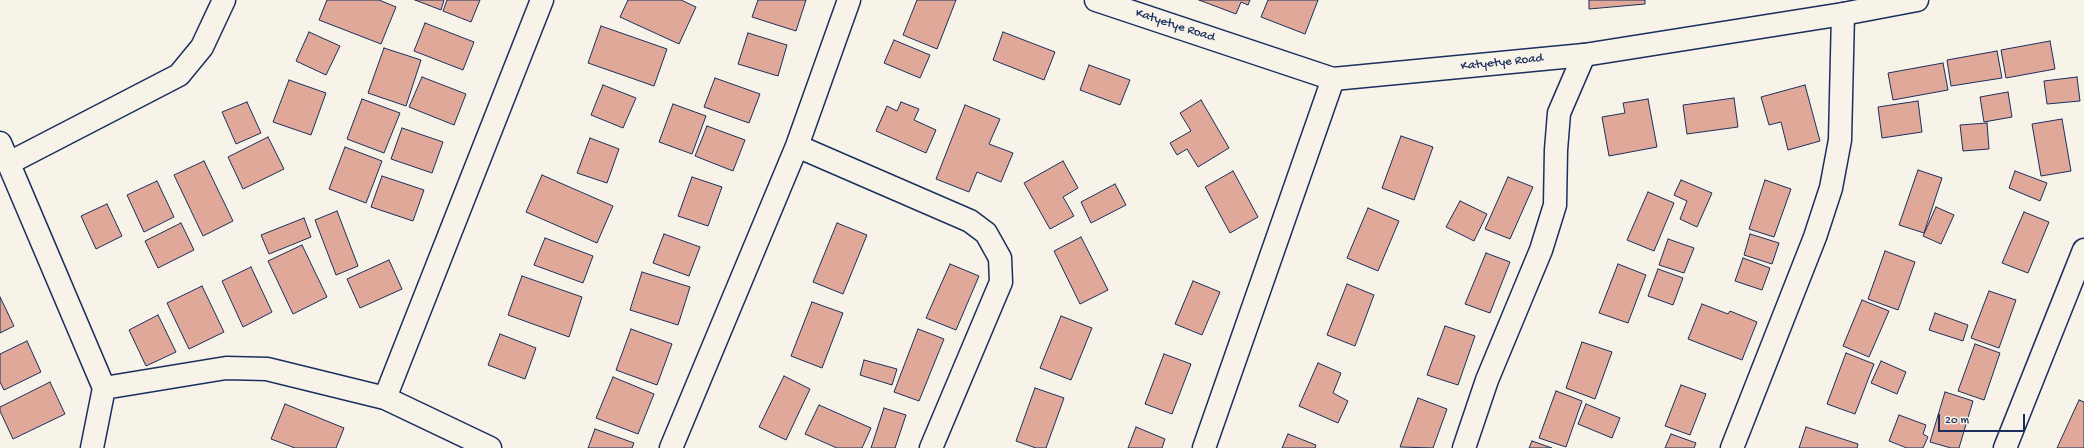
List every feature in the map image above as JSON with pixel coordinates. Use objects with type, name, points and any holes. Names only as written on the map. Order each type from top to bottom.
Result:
[{"type":"street","points":[[9,163],[179,75],[202,46],[224,0]]},
{"type":"street","points":[[385,398],[542,0]]},
{"type":"street","points":[[671,448],[797,146],[849,0]]},
{"type":"street","name":"Katyetye Road","points":[[1096,0],[1333,79],[1584,55],[1843,14],[1917,0]]},
{"type":"street","points":[[1732,448],[1815,237],[1831,188],[1840,140],[1843,14]]},
{"type":"street","points":[[1464,448],[1487,380],[1544,242],[1555,206],[1556,150],[1559,113],[1584,55]]},
{"type":"street","points":[[1204,448],[1333,79]]},
{"type":"street","points":[[0,143],[104,388],[92,448]]},
{"type":"street","points":[[797,146],[970,221],[986,233],[1000,258],[1001,282],[931,448]]},
{"type":"street","points":[[2005,448],[2084,250]]},
{"type":"street","points":[[104,388],[226,368],[267,369],[385,398],[490,448]]},
{"type":"building","points":[[327,0],[379,0],[396,7],[381,44],[319,20]]},
{"type":"building","points":[[415,0],[444,0],[441,10]]},
{"type":"building","points":[[447,0],[480,0],[471,22],[443,11]]},
{"type":"building","points":[[628,0],[681,0],[696,7],[679,44],[620,17]]},
{"type":"building","points":[[758,0],[806,0],[796,31],[752,17]]},
{"type":"building","points":[[917,0],[956,0],[937,49],[903,35]]},
{"type":"building","points":[[1199,0],[1250,0],[1248,5],[1241,2],[1236,14]]},
{"type":"building","points":[[1268,0],[1318,0],[1305,34],[1261,17]]},
{"type":"building","points":[[1589,0],[1645,0],[1645,4],[1589,9]]},
{"type":"building","points":[[425,23],[474,42],[463,70],[414,51]]},
{"type":"building","points":[[601,26],[667,49],[654,86],[588,63]]},
{"type":"building","points":[[309,32],[340,46],[326,75],[296,61]]},
{"type":"building","points":[[1003,32],[1055,52],[1044,80],[993,60]]},
{"type":"building","points":[[748,33],[787,45],[778,76],[738,64]]},
{"type":"building","points":[[894,40],[930,55],[920,78],[884,63]]},
{"type":"building","points":[[2050,41],[2055,69],[2006,78],[2001,50]]},
{"type":"building","points":[[384,48],[421,60],[406,106],[368,93]]},
{"type":"building","points":[[1997,51],[2002,78],[1951,86],[1947,60]]},
{"type":"building","points":[[1943,63],[1948,90],[1893,100],[1888,73]]},
{"type":"building","points":[[1089,65],[1130,80],[1120,105],[1080,90]]},
{"type":"building","points":[[422,77],[466,94],[454,125],[409,107]]},
{"type":"building","points":[[2077,77],[2080,101],[2047,104],[2044,81]]},
{"type":"building","points":[[715,78],[760,94],[749,123],[704,107]]},
{"type":"building","points":[[289,80],[326,93],[311,135],[273,122]]},
{"type":"building","points":[[603,85],[636,98],[623,128],[591,115]]},
{"type":"building","points":[[1805,85],[1820,141],[1788,150],[1781,122],[1769,125],[1761,97]]},
{"type":"building","points":[[2008,92],[2012,117],[1984,122],[1980,97]]},
{"type":"building","points":[[1734,98],[1738,127],[1687,134],[1683,105]]},
{"type":"building","points":[[362,99],[400,113],[384,153],[347,139]]},
{"type":"building","points":[[1648,99],[1657,147],[1609,156],[1602,117],[1625,113],[1623,103]]},
{"type":"building","points":[[1201,100],[1229,148],[1198,167],[1187,149],[1177,155],[1170,143],[1191,131],[1180,113]]},
{"type":"building","points":[[1918,101],[1922,132],[1882,138],[1878,107]]},
{"type":"building","points":[[247,102],[261,133],[236,144],[222,112]]},
{"type":"building","points":[[901,102],[919,109],[914,120],[936,130],[926,153],[876,131],[887,106],[897,111]]},
{"type":"building","points":[[673,104],[706,116],[692,154],[659,142]]},
{"type":"building","points":[[965,105],[1000,119],[989,144],[1013,153],[1001,182],[977,172],[969,192],[936,179]]},
{"type":"building","points":[[2062,119],[2071,171],[2041,176],[2032,124]]},
{"type":"building","points":[[1987,123],[1989,149],[1963,151],[1960,125]]},
{"type":"building","points":[[707,126],[745,140],[733,171],[695,156]]},
{"type":"building","points":[[402,128],[443,142],[432,173],[391,159]]},
{"type":"building","points":[[1401,136],[1433,147],[1414,200],[1382,188]]},
{"type":"building","points":[[268,137],[284,169],[243,189],[228,157]]},
{"type":"building","points":[[590,138],[619,149],[607,183],[577,173]]},
{"type":"building","points":[[345,147],[382,161],[366,203],[329,189]]},
{"type":"building","points":[[204,161],[233,221],[203,236],[174,175]]},
{"type":"building","points":[[1063,161],[1078,188],[1063,197],[1074,216],[1050,229],[1024,183]]},
{"type":"building","points":[[1918,170],[1942,178],[1924,233],[1899,225]]},
{"type":"building","points":[[1233,171],[1258,217],[1230,233],[1205,187]]},
{"type":"building","points":[[2015,171],[2047,183],[2040,201],[2009,188]]},
{"type":"building","points":[[542,175],[613,206],[597,243],[526,212]]},
{"type":"building","points":[[382,176],[424,190],[413,221],[371,207]]},
{"type":"building","points":[[692,177],[722,187],[708,226],[678,216]]},
{"type":"building","points":[[1508,177],[1533,187],[1510,239],[1485,229]]},
{"type":"building","points":[[1681,180],[1712,193],[1697,227],[1680,219],[1687,201],[1674,195]]},
{"type":"building","points":[[1765,180],[1791,189],[1774,237],[1749,229]]},
{"type":"building","points":[[157,181],[174,217],[144,232],[127,195]]},
{"type":"building","points":[[1115,184],[1126,205],[1091,223],[1081,202]]},
{"type":"building","points":[[1648,192],[1674,203],[1654,251],[1627,240]]},
{"type":"building","points":[[1460,201],[1487,214],[1474,241],[1446,227]]},
{"type":"building","points":[[107,204],[122,236],[96,249],[81,216]]},
{"type":"building","points":[[1936,207],[1954,215],[1941,244],[1923,236]]},
{"type":"building","points":[[1368,208],[1399,221],[1378,271],[1347,258]]},
{"type":"building","points":[[337,211],[358,266],[336,275],[315,220]]},
{"type":"building","points":[[2024,212],[2049,222],[2028,273],[2002,263]]},
{"type":"building","points":[[304,218],[311,237],[269,254],[261,235]]},
{"type":"building","points":[[181,223],[194,250],[158,268],[145,241]]},
{"type":"building","points":[[837,223],[867,235],[843,294],[813,282]]},
{"type":"building","points":[[664,234],[700,247],[689,276],[653,263]]},
{"type":"building","points":[[1750,234],[1779,243],[1772,264],[1744,255]]},
{"type":"building","points":[[1081,237],[1108,290],[1080,304],[1054,251]]},
{"type":"building","points":[[545,238],[593,256],[583,283],[534,265]]},
{"type":"building","points":[[1668,239],[1694,248],[1684,273],[1659,265]]},
{"type":"building","points":[[302,245],[327,297],[293,314],[268,261]]},
{"type":"building","points":[[1885,251],[1915,262],[1898,310],[1868,299]]},
{"type":"building","points":[[1486,253],[1510,262],[1490,313],[1465,304]]},
{"type":"building","points":[[1743,258],[1770,268],[1762,290],[1735,281]]},
{"type":"building","points":[[389,260],[402,289],[360,308],[347,279]]},
{"type":"building","points":[[950,264],[979,276],[956,330],[926,318]]},
{"type":"building","points":[[1618,264],[1646,275],[1628,323],[1599,313]]},
{"type":"building","points":[[251,267],[272,312],[243,327],[222,281]]},
{"type":"building","points":[[1658,269],[1683,278],[1673,305],[1648,296]]},
{"type":"building","points":[[642,272],[690,287],[678,325],[630,310]]},
{"type":"building","points":[[522,276],[582,297],[569,337],[508,315]]},
{"type":"building","points":[[1193,281],[1220,292],[1202,335],[1175,324]]},
{"type":"building","points":[[1347,284],[1374,295],[1355,346],[1327,335]]},
{"type":"building","points":[[202,286],[224,332],[189,349],[167,303]]},
{"type":"building","points":[[1989,291],[2016,300],[1999,348],[1971,338]]},
{"type":"building","points":[[0,297],[14,326],[0,333]]},
{"type":"building","points":[[1862,300],[1889,311],[1869,357],[1843,346]]},
{"type":"building","points":[[812,302],[843,313],[822,368],[791,356]]},
{"type":"building","points":[[1702,304],[1728,314],[1730,311],[1757,322],[1742,360],[1688,339]]},
{"type":"building","points":[[1935,313],[1968,325],[1963,341],[1929,330]]},
{"type":"building","points":[[158,315],[176,352],[146,366],[129,330]]},
{"type":"building","points":[[1061,316],[1092,328],[1071,380],[1040,368]]},
{"type":"building","points":[[1445,326],[1475,336],[1458,385],[1427,375]]},
{"type":"building","points":[[631,329],[672,344],[657,385],[616,370]]},
{"type":"building","points":[[918,329],[944,339],[919,401],[894,392]]},
{"type":"building","points":[[500,334],[536,348],[525,379],[488,365]]},
{"type":"building","points":[[27,341],[41,372],[4,390],[0,382],[0,354]]},
{"type":"building","points":[[1582,342],[1612,352],[1595,399],[1566,388]]},
{"type":"building","points":[[1975,344],[2000,353],[1984,400],[1958,391]]},
{"type":"building","points":[[1846,353],[1874,364],[1855,414],[1827,404]]},
{"type":"building","points":[[1164,354],[1191,364],[1172,414],[1145,404]]},
{"type":"building","points":[[864,360],[897,369],[892,385],[860,375]]},
{"type":"building","points":[[1881,361],[1906,372],[1897,394],[1871,383]]},
{"type":"building","points":[[1318,363],[1341,373],[1333,393],[1348,401],[1338,423],[1299,406]]},
{"type":"building","points":[[784,376],[810,389],[786,440],[759,427]]},
{"type":"building","points":[[613,377],[654,394],[638,434],[596,418]]},
{"type":"building","points":[[50,382],[65,414],[13,439],[0,411],[0,407]]},
{"type":"building","points":[[1681,385],[1706,394],[1690,435],[1665,426]]},
{"type":"building","points":[[1035,388],[1064,398],[1046,448],[1036,448],[1016,441]]},
{"type":"building","points":[[1556,391],[1582,401],[1566,447],[1539,438]]},
{"type":"building","points":[[1945,392],[1973,401],[1959,448],[1951,448],[1930,442]]},
{"type":"building","points":[[1418,398],[1447,409],[1433,448],[1400,447]]},
{"type":"building","points":[[2079,400],[2084,402],[2084,448],[2057,448]]},
{"type":"building","points":[[285,404],[344,428],[336,448],[295,448],[271,439]]},
{"type":"building","points":[[1586,404],[1620,418],[1612,438],[1578,424]]},
{"type":"building","points":[[819,405],[871,428],[862,448],[837,448],[805,434]]},
{"type":"building","points":[[884,408],[906,415],[895,448],[871,448]]},
{"type":"building","points":[[1899,415],[1926,425],[1923,434],[1928,437],[1923,448],[1907,448],[1889,441]]},
{"type":"building","points":[[1136,427],[1165,439],[1162,448],[1128,448]]},
{"type":"building","points":[[1806,427],[1858,444],[1857,448],[1799,448]]},
{"type":"building","points":[[595,429],[634,443],[632,448],[588,448]]},
{"type":"building","points":[[1288,434],[1316,445],[1315,448],[1282,448]]},
{"type":"building","points":[[1671,434],[1696,443],[1694,448],[1665,448]]},
{"type":"building","points":[[1532,441],[1552,448],[1529,448]]}]
